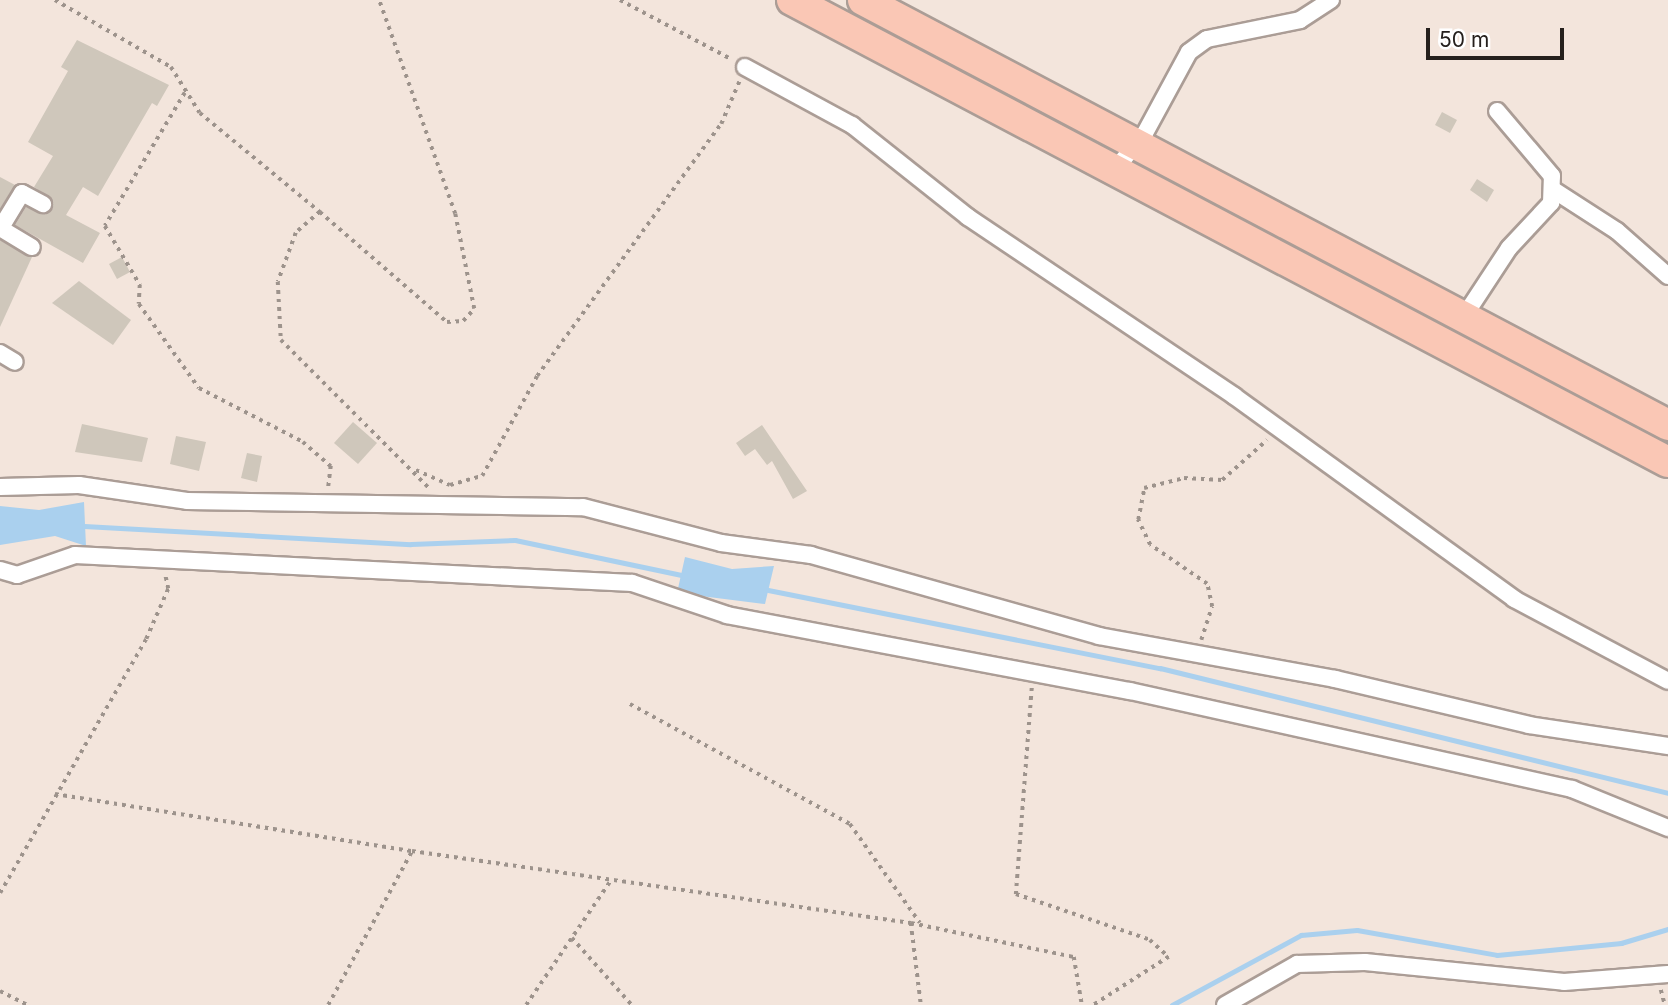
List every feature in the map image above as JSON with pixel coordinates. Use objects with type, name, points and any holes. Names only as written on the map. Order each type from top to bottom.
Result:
[{"type":"highway","points":[[792,0],[1113,172],[1668,462]]},
{"type":"highway","points":[[863,0],[1461,321],[1668,425]]},
{"type":"street","points":[[1113,172],[1135,146],[1189,52],[1207,39],[1300,20],[1331,0]]},
{"type":"street","points":[[745,66],[852,125],[968,217],[1277,427],[1514,598],[1668,681]]},
{"type":"street","points":[[1461,321],[1509,248],[1551,203],[1552,176],[1497,111]]},
{"type":"street","points":[[1552,189],[1617,231],[1668,276]]},
{"type":"street","points":[[32,247],[0,228],[22,192],[43,204]]},
{"type":"street","points":[[0,353],[15,362]]},
{"type":"street","points":[[0,487],[79,485],[187,501],[326,501],[583,507],[721,542],[811,555],[1099,636],[1197,654],[1529,726],[1668,746]]},
{"type":"street","points":[[0,570],[17,575],[75,555],[632,583],[727,614],[1033,673],[1572,789],[1668,828]]},
{"type":"street","points":[[1224,1005],[1297,964],[1365,962],[1564,982],[1668,974]]},
{"type":"path","points":[[55,0],[171,67],[200,113],[447,322],[463,321],[474,309],[455,214],[379,0]]},
{"type":"path","points":[[415,470],[450,485],[482,476],[537,376],[721,124],[745,66],[620,0]]},
{"type":"path","points":[[186,92],[106,226],[140,285],[139,304],[172,355],[217,402],[303,442],[331,466],[326,501]]},
{"type":"path","points":[[320,212],[296,233],[278,282],[281,340],[415,470],[441,503]]},
{"type":"path","points":[[1197,654],[1212,607],[1207,583],[1150,545],[1138,520],[1144,488],[1184,478],[1222,480],[1253,458],[1277,427]]},
{"type":"path","points":[[0,893],[54,793],[146,639],[168,589],[163,560]]},
{"type":"path","points":[[1033,673],[1016,894],[1150,940],[1169,957],[1094,1005]]},
{"type":"path","points":[[630,705],[850,824],[921,925]]},
{"type":"path","points":[[54,793],[412,851],[921,925],[1074,957],[1082,1005]]},
{"type":"path","points":[[328,1005],[412,851]]},
{"type":"path","points":[[526,1005],[611,880]]},
{"type":"path","points":[[911,923],[921,1005]]},
{"type":"path","points":[[572,938],[632,1005]]},
{"type":"path","points":[[0,991],[28,1005]]},
{"type":"water","points":[[84,502],[86,546],[55,536],[0,545],[0,506],[39,510]]},
{"type":"water","points":[[685,557],[732,569],[774,566],[765,604],[677,593]]},
{"type":"building","points":[[77,40],[169,85],[157,106],[152,103],[98,196],[83,187],[66,215],[100,233],[83,263],[15,225],[26,207],[43,214],[53,208],[51,198],[34,187],[53,156],[28,142],[68,71],[61,67]]},
{"type":"building","points":[[1442,112],[1457,120],[1450,133],[1435,125]]},
{"type":"building","points":[[0,177],[15,185],[0,209]]},
{"type":"building","points":[[1477,179],[1494,190],[1487,202],[1470,190]]},
{"type":"building","points":[[0,240],[32,257],[0,327]]},
{"type":"building","points":[[122,257],[130,272],[117,279],[109,264]]},
{"type":"building","points":[[79,281],[131,320],[113,345],[52,303]]},
{"type":"building","points":[[353,422],[377,443],[358,464],[334,443]]},
{"type":"building","points":[[82,424],[148,438],[142,462],[75,452]]},
{"type":"building","points":[[762,425],[807,491],[793,499],[772,461],[767,465],[755,449],[745,456],[736,443]]},
{"type":"building","points":[[176,436],[206,442],[199,471],[170,464]]},
{"type":"building","points":[[247,453],[262,456],[257,482],[241,478]]},
{"type":"waterway","points":[[84,526],[411,544],[515,540],[681,575]]},
{"type":"waterway","points":[[768,590],[1160,668],[1668,793]]},
{"type":"waterway","points":[[1172,1005],[1301,935],[1357,930],[1497,955],[1621,943],[1668,929]]}]
